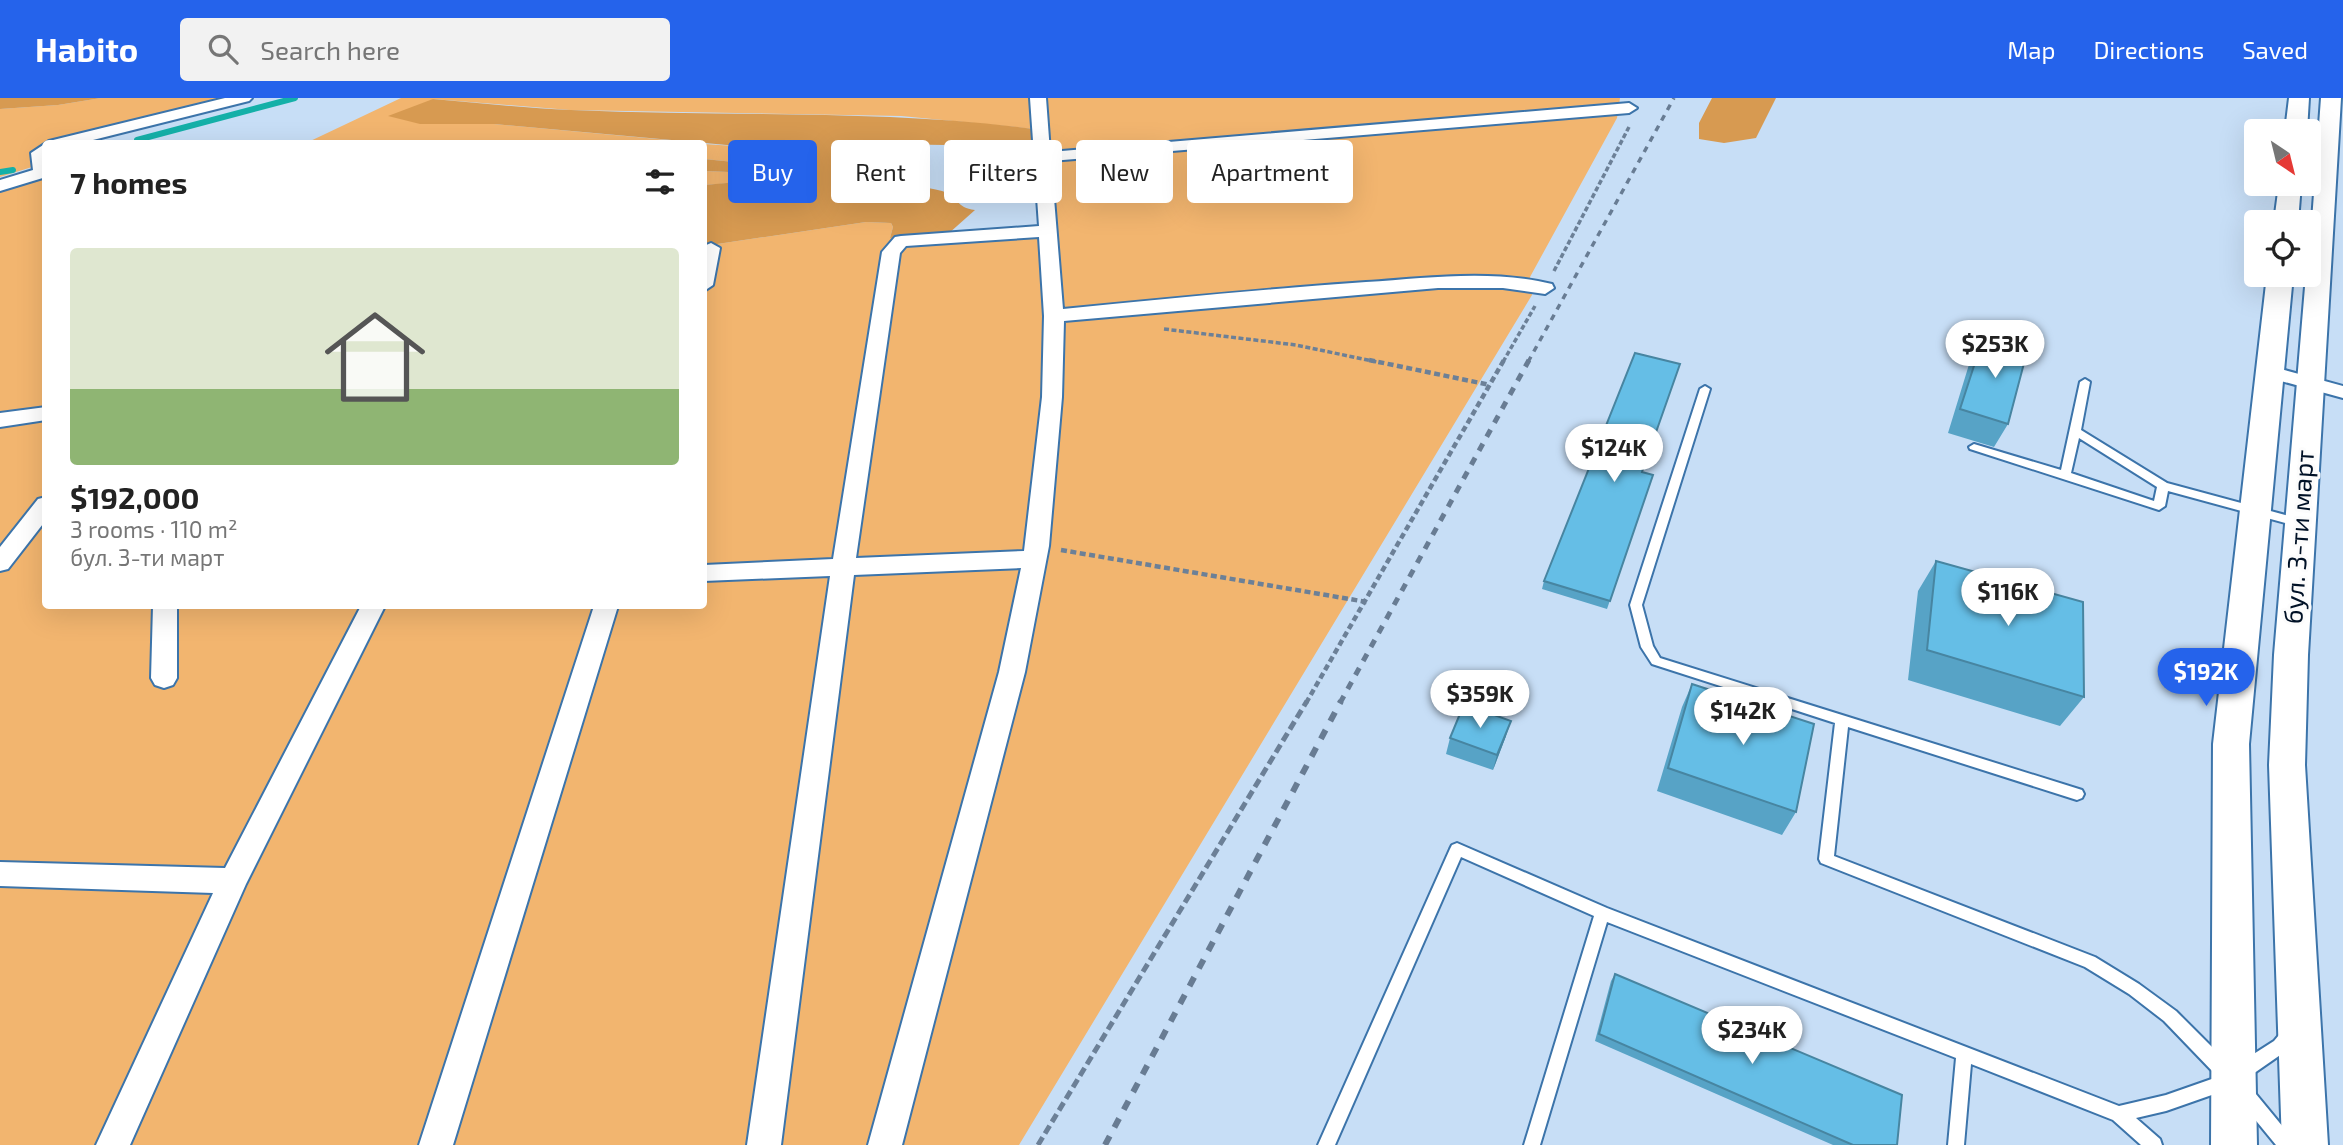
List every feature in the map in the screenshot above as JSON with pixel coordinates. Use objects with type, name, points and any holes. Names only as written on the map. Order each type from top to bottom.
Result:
[{"type":"main road","points":[[2297,119],[2299,98]]},
{"type":"main road","name":"бул. 3-ти март","points":[[2305,1145],[2287,765],[2300,524],[2331,98]]},
{"type":"main road","name":"бул. 3-ти март","points":[[2234,1145],[2231,744],[2279,287]]},
{"type":"street","points":[[71,140],[244,98]]},
{"type":"street","points":[[1038,98],[1042,140]]},
{"type":"street","points":[[1062,155],[1629,108]]},
{"type":"street","points":[[0,186],[41,165]]},
{"type":"street","points":[[885,1145],[1012,672],[1035,552],[1052,397],[1054,316],[1045,203]]},
{"type":"street","points":[[764,1145],[844,568],[888,265],[894,245],[901,241],[1046,231]]},
{"type":"street","points":[[707,266],[710,248]]},
{"type":"street","points":[[1054,316],[1300,292],[1484,280],[1517,281],[1545,288]]},
{"type":"street","points":[[2270,372],[2343,392]]},
{"type":"street","points":[[0,419],[42,414]]},
{"type":"street","points":[[0,563],[42,509]]},
{"type":"street","points":[[707,573],[844,568],[1035,552]]},
{"type":"street","points":[[164,678],[165,609]]},
{"type":"street","points":[[113,1145],[233,881],[371,609]]},
{"type":"street","points":[[436,1145],[605,609]]},
{"type":"street","points":[[0,874],[233,881]]},
{"type":"lane","points":[[2065,475],[2085,382]]},
{"type":"lane","points":[[1705,389],[1636,605],[1647,647],[1656,661],[2077,794]]},
{"type":"lane","points":[[2074,431],[2164,485],[2300,524]]},
{"type":"lane","points":[[1975,447],[2159,506],[2164,485]]},
{"type":"lane","points":[[1842,720],[1826,859],[2090,962],[2134,989],[2170,1016],[2232,1079],[2287,1145]]},
{"type":"lane","points":[[1326,1145],[1457,849],[1602,913],[2119,1114],[2154,1145]]},
{"type":"lane","points":[[1532,1145],[1602,913]]},
{"type":"lane","points":[[2119,1114],[2179,1099],[2232,1079],[2280,1045],[2299,1024]]},
{"type":"lane","points":[[1956,1145],[1964,1053]]},
{"type":"path","points":[[1038,1145],[1367,603],[1545,288],[1629,129],[1629,108]]},
{"type":"path","points":[[1160,328],[1296,345],[1490,386]]},
{"type":"path","points":[[1035,552],[1367,603]]},
{"type":"shaded area","points":[[0,98],[101,98],[58,105],[0,109]]},
{"type":"shaded area","points":[[101,98],[231,98],[95,140],[42,140],[42,164],[0,177],[0,109],[58,105]]},
{"type":"shaded area","points":[[401,98],[1031,98],[1035,129],[901,116],[570,110],[433,99],[420,124],[494,124],[668,140],[312,140]]},
{"type":"shaded area","points":[[1042,98],[1620,98],[1617,118],[1530,277],[1532,295],[1019,1145],[0,1145],[0,190],[42,176],[42,609],[707,609],[707,246],[866,222],[891,223],[893,227],[890,238],[1040,228],[1040,203],[1062,203],[1062,140],[1041,140]]},
{"type":"shaded area","points":[[1712,98],[1776,98],[1756,138],[1724,143],[1699,139],[1699,123]]},
{"type":"shaded area","points":[[433,99],[571,110],[919,119],[1035,129],[1036,140],[944,140],[944,145],[930,145],[930,140],[831,140],[831,203],[930,203],[930,188],[944,192],[944,203],[959,203],[975,210],[948,234],[890,238],[893,227],[891,223],[866,222],[707,246],[707,185],[728,183],[728,203],[817,203],[817,140],[728,140],[728,145],[707,143],[707,140],[671,140],[494,124],[420,124],[388,116]]},
{"type":"shaded area","points":[[707,144],[728,146],[728,161],[707,159]]},
{"type":"shaded area","points":[[707,159],[728,161],[728,172],[707,171]]},
{"type":"shaded area","points":[[707,171],[728,172],[728,183],[707,185]]},
{"type":"building","points":[[1984,335],[2028,348],[2008,424],[1960,409]]},
{"type":"building","points":[[1635,353],[1680,364],[1642,472],[1653,475],[1610,601],[1544,581]]},
{"type":"building","points":[[1936,561],[2083,602],[2084,697],[1927,650]]},
{"type":"building","points":[[1692,684],[1814,724],[1796,812],[1668,768]]},
{"type":"building","points":[[1464,704],[1511,721],[1497,755],[1450,738]]},
{"type":"building","points":[[1615,974],[1902,1095],[1897,1145],[1853,1145],[1599,1034]]},
{"type":"waterway","points":[[137,140],[295,98]]},
{"type":"waterway","points":[[0,172],[13,170]]},
{"type":"railway","points":[[1528,362],[1674,98]]},
{"type":"railway","points":[[1340,703],[1529,360]]},
{"type":"railway","points":[[1105,1145],[1341,701]]}]
